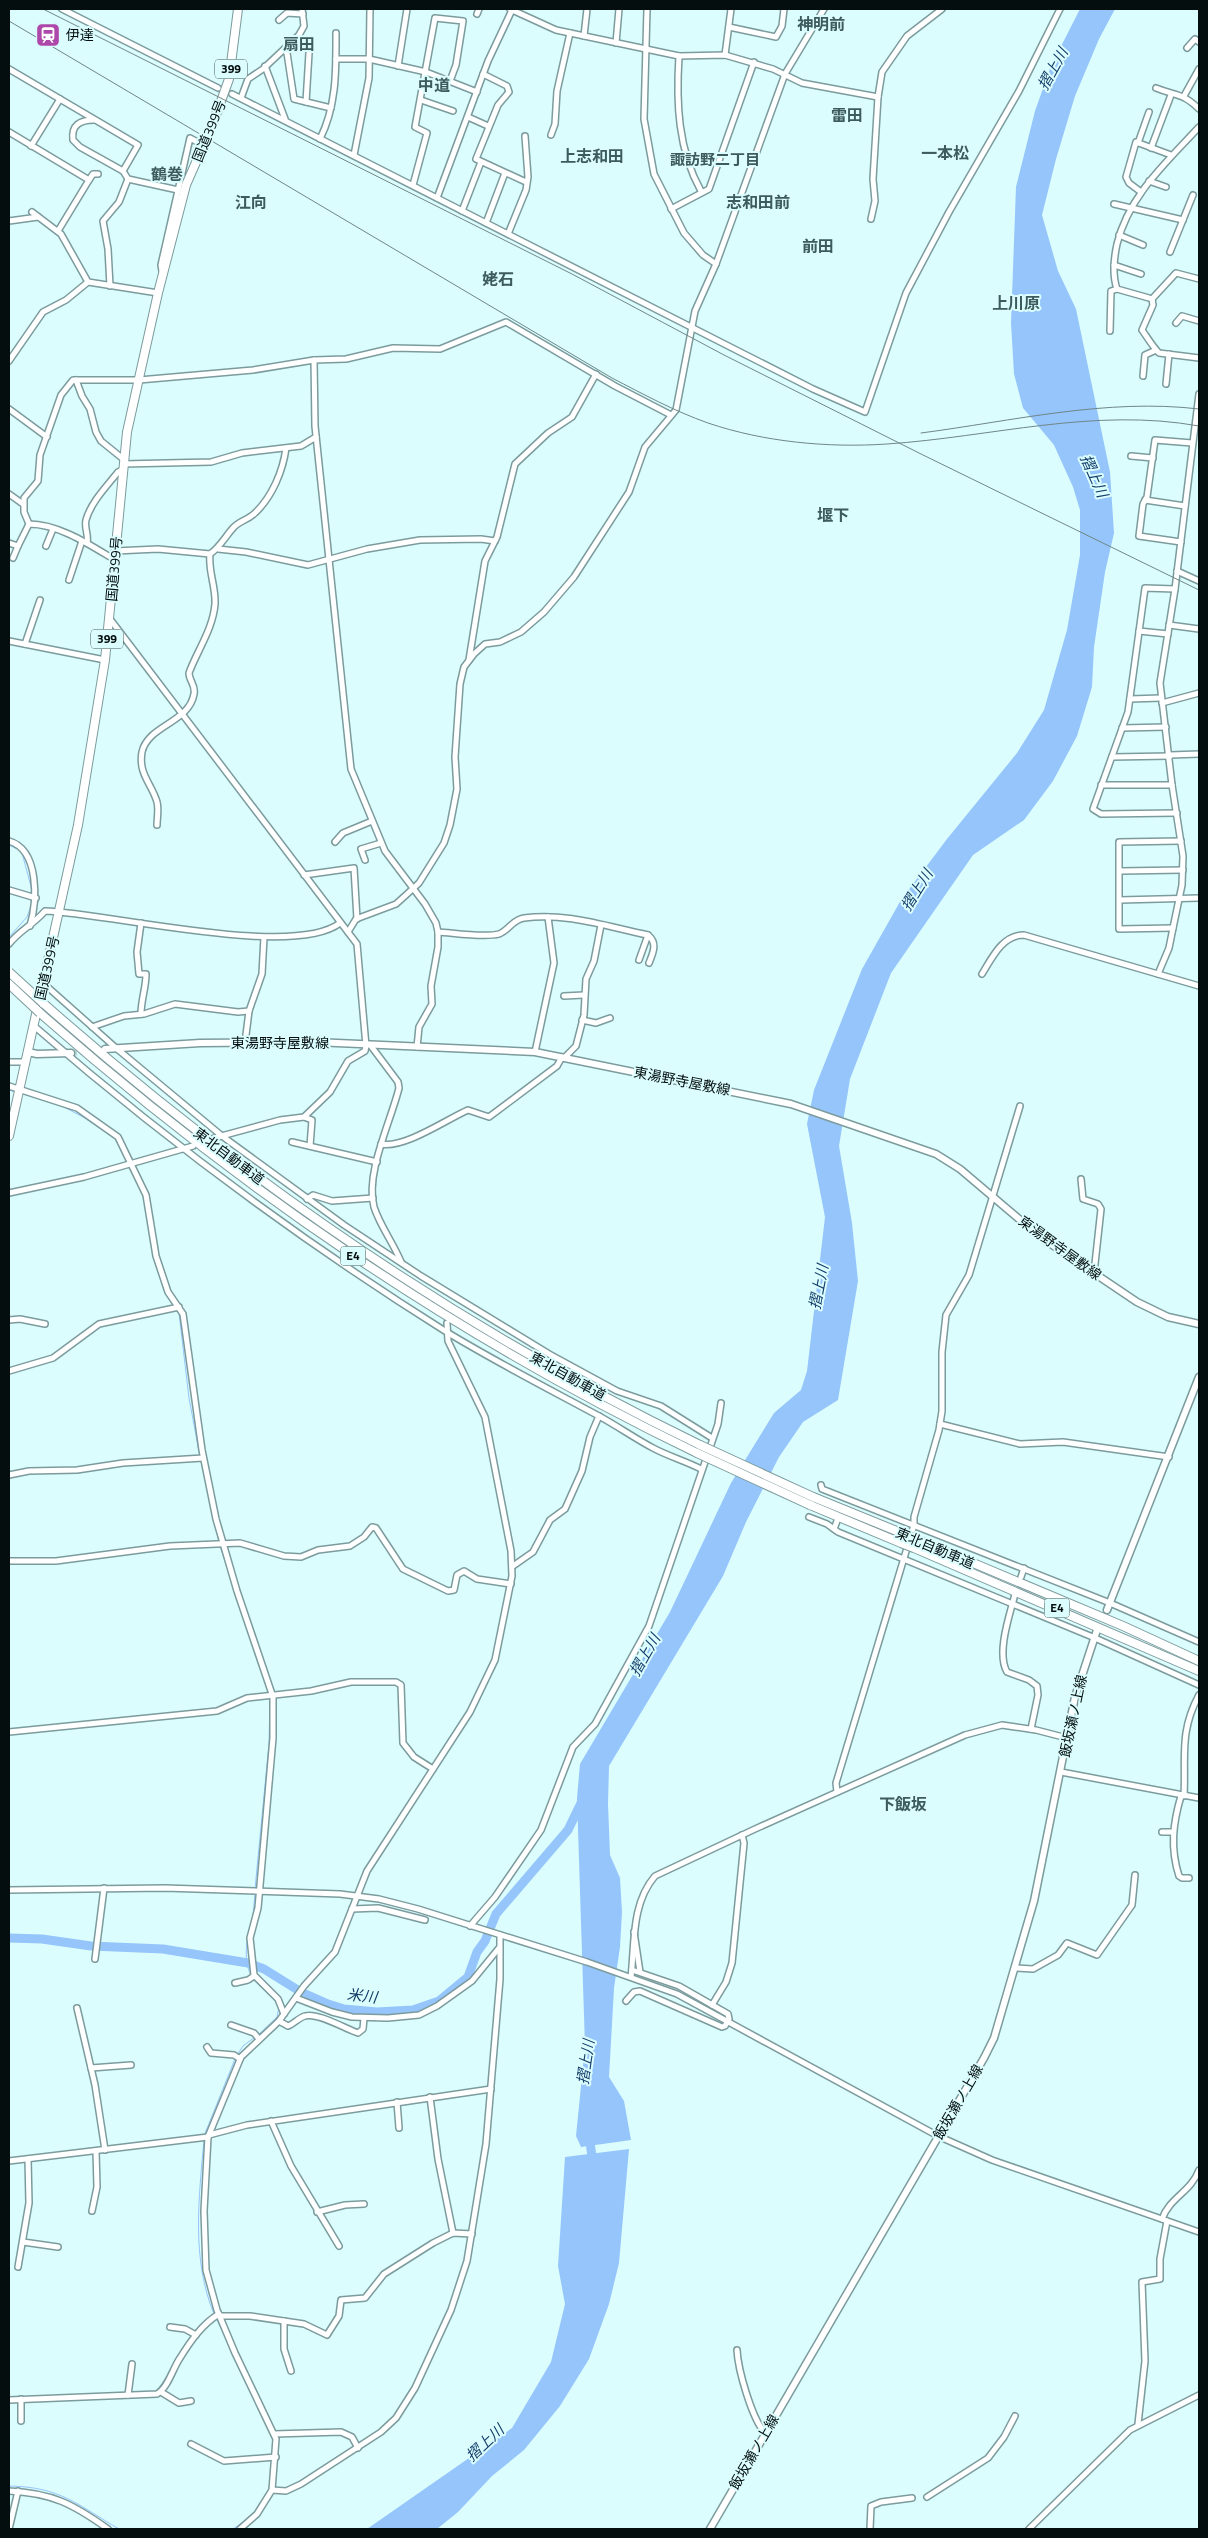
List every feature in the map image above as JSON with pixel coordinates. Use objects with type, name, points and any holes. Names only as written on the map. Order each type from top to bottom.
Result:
[{"type":"highway","name":"国道399号","points":[[9,1136],[78,825],[110,619],[122,464],[139,380],[158,293],[186,185],[212,126],[229,79],[238,9]]},
{"type":"highway","name":"東北自動車道","points":[[9,972],[208,1142],[340,1237],[541,1362],[812,1501],[901,1543],[1132,1640],[1199,1671]]},
{"type":"highway","name":"東北自動車道","points":[[9,984],[192,1141],[335,1245],[422,1301],[536,1370],[697,1453],[812,1501],[904,1534],[1123,1626],[1199,1661]]},
{"type":"main road","name":"東湯野寺屋敷線","points":[[104,1049],[315,1042],[369,1046],[535,1052],[791,1104],[898,1139],[936,1154],[960,1170],[1039,1236],[1094,1273],[1153,1311],[1172,1319],[1199,1324]]},
{"type":"main road","points":[[28,1052],[68,1053]]},
{"type":"main road","points":[[1107,1610],[1199,1377]]},
{"type":"main road","name":"飯坂瀬ノ上線","points":[[710,2529],[994,2038],[1034,1901],[1079,1684],[1097,1630]]},
{"type":"street","points":[[62,9],[218,88]]},
{"type":"street","points":[[73,14],[77,9]]},
{"type":"street","points":[[354,156],[367,93],[370,9]]},
{"type":"street","points":[[398,66],[407,9]]},
{"type":"street","points":[[437,198],[511,9],[543,26],[570,33],[679,56],[725,54],[754,62],[802,82],[878,97]]},
{"type":"street","points":[[584,36],[587,9]]},
{"type":"street","points":[[616,43],[619,9]]},
{"type":"street","points":[[647,9],[646,136],[654,174],[684,233],[703,255],[716,264]]},
{"type":"street","points":[[725,54],[729,27],[729,9]]},
{"type":"street","points":[[729,27],[776,36],[782,26],[784,9]]},
{"type":"street","points":[[357,918],[396,904],[414,887],[434,862],[450,825],[457,789],[455,757],[460,684],[464,667],[485,644],[500,642],[521,632],[544,612],[574,577],[629,492],[645,447],[676,410],[691,326],[700,298],[716,264],[785,74],[824,9]]},
{"type":"street","points":[[871,220],[875,201],[873,180],[878,97],[882,72],[901,43],[915,28],[942,9]]},
{"type":"street","points":[[232,94],[813,389],[865,412],[906,293],[949,212],[1019,91],[1060,9]]},
{"type":"street","points":[[241,98],[248,79],[284,50],[303,30],[302,11],[287,12],[279,20]]},
{"type":"street","points":[[413,186],[428,133],[415,127],[435,18],[463,22],[456,65],[450,81]]},
{"type":"street","points":[[320,138],[327,125],[336,80],[336,33]]},
{"type":"street","points":[[551,135],[555,124],[557,91],[570,33]]},
{"type":"street","points":[[1187,48],[1195,39],[1199,42]]},
{"type":"street","points":[[284,50],[287,54],[294,99],[331,108]]},
{"type":"street","points":[[306,102],[309,53]]},
{"type":"street","points":[[679,56],[677,80],[682,143],[686,162],[701,191]]},
{"type":"street","points":[[336,59],[369,59],[426,72],[477,92]]},
{"type":"street","points":[[671,209],[709,188],[754,62]]},
{"type":"street","points":[[265,66],[285,120]]},
{"type":"street","points":[[9,69],[138,145],[123,171]]},
{"type":"street","points":[[1184,96],[1199,69]]},
{"type":"street","points":[[484,74],[507,86],[509,92],[498,105],[476,159],[526,182]]},
{"type":"street","points":[[1156,88],[1171,95],[1184,96],[1199,109]]},
{"type":"street","points":[[1151,148],[1171,95]]},
{"type":"street","points":[[31,146],[60,99]]},
{"type":"street","points":[[421,100],[453,111]]},
{"type":"street","points":[[1141,192],[1129,183],[1126,177],[1136,142],[1138,143],[1149,112]]},
{"type":"street","points":[[468,117],[488,126]]},
{"type":"street","points":[[95,120],[78,123],[73,132],[73,140],[80,147],[123,171],[128,179],[178,190]]},
{"type":"street","points":[[1117,289],[1114,265],[1119,236],[1130,209],[1149,181],[1171,155],[1199,127]]},
{"type":"street","points":[[9,132],[89,180]]},
{"type":"street","points":[[508,234],[526,190],[525,136]]},
{"type":"street","points":[[163,276],[161,266],[190,138],[203,144]]},
{"type":"street","points":[[1138,143],[1171,155]]},
{"type":"street","points":[[462,211],[481,162]]},
{"type":"street","points":[[486,223],[506,173]]},
{"type":"street","points":[[58,231],[93,174],[98,174]]},
{"type":"street","points":[[110,286],[108,250],[103,221],[119,202],[128,179]]},
{"type":"street","points":[[1149,181],[1166,187]]},
{"type":"street","points":[[1170,252],[1193,195]]},
{"type":"street","points":[[1114,204],[1183,220]]},
{"type":"street","points":[[32,212],[58,231],[68,244],[88,282]]},
{"type":"street","points":[[9,221],[38,217]]},
{"type":"street","points":[[1119,236],[1144,245]]},
{"type":"street","points":[[1114,265],[1141,274]]},
{"type":"street","points":[[1152,299],[1176,273],[1199,279]]},
{"type":"street","points":[[9,361],[43,312],[66,300],[88,282],[158,293]]},
{"type":"street","points":[[1110,331],[1110,291],[1117,289],[1152,299]]},
{"type":"street","points":[[1152,299],[1153,305],[1142,330],[1152,341],[1156,350]]},
{"type":"street","points":[[1176,323],[1182,316],[1199,321]]},
{"type":"street","points":[[30,524],[26,518],[24,498],[39,478],[40,455],[61,395],[73,380],[139,380],[253,370],[314,360],[361,357],[393,348],[440,349],[506,322],[671,415]]},
{"type":"street","points":[[1143,376],[1145,354],[1156,350],[1169,354],[1199,358]]},
{"type":"street","points":[[1166,384],[1169,354]]},
{"type":"street","points":[[314,360],[316,437],[351,769],[381,843],[391,860],[414,887],[436,923],[438,932],[438,947],[431,986],[432,1004],[419,1027],[417,1047]]},
{"type":"street","points":[[469,660],[485,561],[495,541],[512,471],[517,460],[548,432],[572,417],[596,374]]},
{"type":"street","points":[[76,380],[82,396],[90,409],[96,432],[122,464]]},
{"type":"street","points":[[1158,974],[1169,948],[1183,870],[1181,841],[1172,785],[1170,755],[1160,683],[1175,589],[1199,394]]},
{"type":"street","points":[[9,409],[47,437]]},
{"type":"street","points":[[122,464],[211,462],[224,460],[242,453],[301,446],[316,437]]},
{"type":"street","points":[[1181,542],[1139,536],[1155,440],[1192,444],[1199,447]]},
{"type":"street","points":[[30,524],[42,524],[115,555],[158,549],[210,554],[218,549],[232,528],[254,514],[273,490],[286,448]]},
{"type":"street","points":[[1131,456],[1152,458]]},
{"type":"street","points":[[69,580],[85,542],[89,537],[86,526],[88,514],[122,464]]},
{"type":"street","points":[[9,494],[24,504]]},
{"type":"street","points":[[1145,500],[1185,506]]},
{"type":"street","points":[[13,558],[30,524]]},
{"type":"street","points":[[46,546],[53,529]]},
{"type":"street","points":[[218,549],[246,552],[308,565],[330,558],[420,540],[481,539],[495,541]]},
{"type":"street","points":[[9,542],[18,546]]},
{"type":"street","points":[[158,825],[157,801],[142,774],[142,751],[148,738],[171,724],[193,700],[195,689],[189,673],[207,634],[214,608],[214,591],[209,564],[210,554]]},
{"type":"street","points":[[1177,571],[1199,581]]},
{"type":"street","points":[[1175,589],[1145,588],[1130,699],[1122,728],[1093,809],[1102,814],[1177,813]]},
{"type":"street","points":[[25,644],[40,600]]},
{"type":"street","points":[[110,619],[357,944],[369,1046],[398,1082],[399,1088],[381,1144],[373,1198],[377,1213],[402,1263]]},
{"type":"street","points":[[1170,625],[1199,629]]},
{"type":"street","points":[[1139,631],[1168,634]]},
{"type":"street","points":[[9,641],[105,660]]},
{"type":"street","points":[[1130,699],[1161,700],[1199,693]]},
{"type":"street","points":[[1122,728],[1166,727]]},
{"type":"street","points":[[1112,757],[1199,754]]},
{"type":"street","points":[[1101,785],[1172,785]]},
{"type":"street","points":[[335,842],[343,833],[372,820]]},
{"type":"street","points":[[9,841],[20,846],[28,857],[33,897],[30,926]]},
{"type":"street","points":[[1173,928],[1119,929],[1119,842],[1181,841]]},
{"type":"street","points":[[365,860],[361,849],[381,843]]},
{"type":"street","points":[[304,875],[354,868],[357,918],[348,932]]},
{"type":"street","points":[[1120,871],[1183,870]]},
{"type":"street","points":[[9,890],[33,897]]},
{"type":"street","points":[[1120,900],[1199,898]]},
{"type":"street","points":[[9,944],[37,921],[45,911],[59,911],[264,937],[303,936],[340,923]]},
{"type":"street","points":[[535,1052],[554,963],[548,918]]},
{"type":"street","points":[[438,932],[498,934],[516,920],[577,919],[648,935],[653,940],[654,946],[650,963]]},
{"type":"street","points":[[141,922],[137,959],[139,974],[146,974],[146,982],[141,999],[141,1014]]},
{"type":"street","points":[[381,1144],[388,1145],[400,1141],[468,1110],[489,1117],[557,1066],[575,1048],[582,1020],[586,979],[594,961],[601,925]]},
{"type":"street","points":[[639,960],[648,935]]},
{"type":"street","points":[[982,974],[1000,946],[1019,935],[1199,986]]},
{"type":"street","points":[[245,1043],[248,1011],[262,974],[264,937]]},
{"type":"street","points":[[43,983],[116,1048],[222,1136],[307,1199],[500,1326],[587,1376],[618,1391],[661,1406],[712,1438]]},
{"type":"street","points":[[564,996],[584,995]]},
{"type":"street","points":[[92,1027],[124,1016],[141,1014],[175,1004],[238,1012],[248,1011]]},
{"type":"street","points":[[582,1020],[596,1023],[610,1018]]},
{"type":"street","points":[[34,1026],[184,1150],[269,1213],[447,1332],[653,1448],[701,1468]]},
{"type":"street","points":[[214,1138],[280,1120],[304,1116],[330,1092],[348,1061],[365,1051],[369,1046]]},
{"type":"street","points":[[9,1062],[26,1062]]},
{"type":"street","points":[[9,1086],[77,1108],[118,1137],[149,1205],[156,1256],[168,1292],[183,1314],[202,1459],[220,1543],[270,1695],[273,1738],[256,1919],[250,1938],[253,1977],[278,1999],[284,2014]]},
{"type":"street","points":[[837,1792],[836,1783],[902,1557],[914,1524],[914,1517],[940,1424],[942,1411],[942,1352],[946,1315],[969,1275],[1020,1106]]},
{"type":"street","points":[[304,1116],[312,1120],[314,1124],[310,1146]]},
{"type":"street","points":[[292,1142],[377,1162]]},
{"type":"street","points":[[9,1193],[130,1164],[193,1146]]},
{"type":"street","points":[[1081,1178],[1083,1199],[1100,1205],[1101,1209],[1094,1273]]},
{"type":"street","points":[[307,1199],[313,1196],[332,1201],[373,1198]]},
{"type":"street","points":[[448,1299],[449,1292]]},
{"type":"street","points":[[9,1371],[53,1358],[99,1324],[177,1307]]},
{"type":"street","points":[[9,1320],[20,1319],[45,1324]]},
{"type":"street","points":[[240,2529],[257,2514],[272,2490],[274,2434],[243,2372],[218,2315],[206,2270],[204,2239],[206,2137],[238,2058],[258,2037],[279,2021],[304,1986],[335,1952],[367,1871],[470,1712],[495,1660],[510,1584],[513,1566],[485,1418],[448,1340],[447,1322]]},
{"type":"street","points":[[470,1926],[517,1866],[540,1830],[573,1747],[595,1724],[649,1626],[682,1532],[701,1468],[718,1424],[721,1403]]},
{"type":"street","points":[[513,1566],[533,1552],[550,1520],[565,1509],[580,1477],[590,1437],[599,1416]]},
{"type":"street","points":[[940,1424],[1020,1444],[1063,1442],[1169,1457]]},
{"type":"street","points":[[9,1475],[29,1471],[72,1471],[123,1463],[202,1459]]},
{"type":"street","points":[[822,1485],[822,1489],[1024,1568],[1199,1642]]},
{"type":"street","points":[[844,1504],[846,1497]]},
{"type":"street","points":[[809,1518],[1094,1638],[1199,1685]]},
{"type":"street","points":[[834,1529],[837,1521]]},
{"type":"street","points":[[9,1561],[56,1561],[170,1546],[220,1543],[240,1543],[284,1556],[301,1557],[318,1550],[350,1546],[364,1537],[372,1527],[376,1528],[403,1569],[448,1591],[454,1590],[457,1575],[464,1571],[477,1579],[510,1584]]},
{"type":"street","points":[[1021,1577],[1024,1568]]},
{"type":"street","points":[[1015,1594],[1004,1640],[1005,1666],[1007,1672],[1029,1680],[1037,1686],[1038,1695],[1031,1729]]},
{"type":"street","points":[[9,1732],[217,1711],[247,1698],[311,1691],[351,1682],[398,1683],[404,1727],[403,1743],[414,1757],[433,1769]]},
{"type":"street","points":[[1189,1878],[1179,1876],[1174,1856],[1173,1832],[1183,1796],[1185,1736],[1190,1716],[1199,1695]]},
{"type":"street","points":[[628,1976],[632,1970],[634,1931],[648,1888],[655,1876],[927,1751],[996,1725],[1031,1729],[1067,1738]]},
{"type":"street","points":[[1061,1772],[1199,1798]]},
{"type":"street","points":[[1162,1832],[1173,1832]]},
{"type":"street","points":[[712,2005],[726,1982],[732,1963],[744,1843],[742,1835]]},
{"type":"street","points":[[1015,1968],[1033,1969],[1058,1956],[1067,1943],[1097,1955],[1132,1905],[1134,1875]]},
{"type":"street","points":[[95,1959],[104,1888]]},
{"type":"street","points":[[9,1890],[104,1888],[259,1891],[357,1896],[379,1899],[500,1934],[677,1994],[938,2136],[992,2160],[1199,2232]]},
{"type":"street","points":[[352,1909],[378,1908],[425,1920]]},
{"type":"street","points":[[634,1931],[640,1972]]},
{"type":"street","points":[[272,2490],[286,2491],[292,2489],[358,2448],[389,2426],[415,2388],[450,2310],[466,2261],[472,2234],[486,2144],[500,1979],[500,1934]]},
{"type":"street","points":[[296,1997],[332,2012],[364,2018],[409,2016],[428,2011],[472,1981],[499,1948]]},
{"type":"street","points":[[632,1970],[679,1986],[728,2014],[728,2022]]},
{"type":"street","points":[[235,1984],[253,1977]]},
{"type":"street","points":[[626,2001],[634,1992],[640,1991],[722,2027],[728,2022]]},
{"type":"street","points":[[77,2008],[91,2068],[105,2150]]},
{"type":"street","points":[[279,2021],[286,2026],[291,2025],[301,2017],[310,2015],[337,2023],[358,2033],[363,2029],[364,2018]]},
{"type":"street","points":[[231,2025],[258,2037]]},
{"type":"street","points":[[207,2047],[211,2053],[238,2058]]},
{"type":"street","points":[[91,2068],[131,2065]]},
{"type":"street","points":[[9,2161],[206,2137],[234,2127],[491,2089]]},
{"type":"street","points":[[430,2097],[438,2159],[453,2233]]},
{"type":"street","points":[[397,2102],[399,2128]]},
{"type":"street","points":[[271,2122],[291,2166],[339,2246]]},
{"type":"street","points":[[92,2211],[97,2188],[96,2151]]},
{"type":"street","points":[[18,2266],[29,2203],[28,2159]]},
{"type":"street","points":[[1138,2424],[1145,2361],[1142,2282],[1160,2279],[1160,2259],[1166,2206],[1192,2184],[1199,2170]]},
{"type":"street","points":[[317,2212],[345,2205],[364,2204]]},
{"type":"street","points":[[161,2392],[179,2359],[196,2335],[218,2315],[250,2316],[304,2324],[327,2335],[340,2316],[341,2300],[365,2298],[384,2274],[453,2233],[472,2234]]},
{"type":"street","points":[[23,2242],[58,2247]]},
{"type":"street","points":[[284,2321],[284,2349],[291,2371]]},
{"type":"street","points":[[170,2328],[185,2329],[196,2335]]},
{"type":"street","points":[[737,2350],[754,2413],[758,2424],[765,2433]]},
{"type":"street","points":[[128,2395],[132,2364]]},
{"type":"street","points":[[9,2400],[161,2392],[179,2403],[191,2401]]},
{"type":"street","points":[[1029,2529],[1138,2424],[1199,2395]]},
{"type":"street","points":[[20,2399],[21,2422]]},
{"type":"street","points":[[927,2497],[988,2458],[1004,2437],[1015,2416]]},
{"type":"street","points":[[274,2434],[341,2432],[352,2438],[358,2448]]},
{"type":"street","points":[[191,2444],[224,2460],[274,2457]]},
{"type":"street","points":[[9,2491],[39,2493],[64,2501],[108,2529]]},
{"type":"street","points":[[9,2529],[18,2491]]},
{"type":"street","points":[[870,2529],[871,2506],[912,2498]]},
{"type":"water","points":[[1080,9],[1115,9],[1099,39],[1075,96],[1042,215],[1058,271],[1076,309],[1110,472],[1114,533],[1105,572],[1094,647],[1092,687],[1077,736],[1053,781],[1024,820],[973,855],[891,973],[850,1079],[839,1146],[852,1223],[858,1281],[838,1400],[803,1422],[779,1457],[746,1522],[723,1576],[609,1766],[610,1855],[620,1878],[622,1912],[620,1947],[614,1988],[609,2077],[624,2101],[631,2140],[581,2147],[576,2136],[585,2046],[577,1798],[580,1764],[670,1612],[731,1483],[774,1413],[801,1390],[807,1371],[825,1217],[807,1124],[814,1090],[862,969],[901,900],[947,839],[1017,753],[1044,710],[1067,630],[1080,555],[1080,510],[1073,487],[1054,445],[1023,408],[1014,374],[1011,323],[1016,187],[1035,111],[1051,66]]},
{"type":"water","points":[[629,2149],[619,2263],[609,2304],[589,2359],[560,2406],[524,2450],[492,2476],[458,2512],[437,2529],[367,2529],[512,2428],[551,2362],[565,2304],[558,2266],[565,2157]]},
{"type":"waterway","points":[[9,845],[19,850]]},
{"type":"waterway","points":[[22,853],[32,890]]},
{"type":"waterway","points":[[9,937],[27,917],[31,906]]},
{"type":"waterway","points":[[9,1090],[15,1092]]},
{"type":"waterway","points":[[23,1094],[60,1105],[83,1117],[115,1138],[127,1162]]},
{"type":"waterway","points":[[129,1166],[144,1198]]},
{"type":"waterway","points":[[147,1217],[153,1254],[161,1279]]},
{"type":"waterway","points":[[179,1313],[189,1398],[200,1457]]},
{"type":"waterway","points":[[201,1461],[219,1542]]},
{"type":"waterway","points":[[220,1546],[229,1573]]},
{"type":"waterway","points":[[251,1639],[269,1695]]},
{"type":"waterway","points":[[255,1889],[269,1744],[270,1698]]},
{"type":"waterway","name":"米川","points":[[9,1938],[42,1939],[91,1946],[163,1949],[248,1963],[264,1969],[301,1992],[344,2009],[377,2012],[413,2010],[439,2001],[468,1977],[477,1952],[485,1941],[496,1914],[568,1830],[582,1801]]},
{"type":"waterway","points":[[253,1916],[255,1893]]},
{"type":"waterway","points":[[251,1925],[246,1958],[252,1977]]},
{"type":"waterway","points":[[254,1980],[276,2001]]},
{"type":"waterway","points":[[258,2035],[277,2017],[279,2007]]},
{"type":"waterway","points":[[237,2055],[243,2046],[255,2037]]},
{"type":"waterway","points":[[204,2136],[235,2059]]},
{"type":"waterway","name":"摺上川","points":[[589,2135],[593,2164]]},
{"type":"waterway","points":[[204,2140],[200,2184],[199,2250],[202,2272],[214,2314]]},
{"type":"waterway","points":[[216,2318],[269,2429]]},
{"type":"waterway","points":[[252,2515],[268,2492],[270,2482]]},
{"type":"waterway","points":[[9,2486],[27,2487],[55,2493],[67,2498],[119,2529]]},
{"type":"waterway","points":[[233,2529],[249,2518]]},
{"type":"tunnel","points":[[71,1053],[101,1050]]},
{"type":"railway","points":[[43,9],[572,274],[724,355],[1199,590]]},
{"type":"railway","points":[[9,21],[612,378],[671,408],[708,423],[729,430],[774,439],[842,445],[887,444],[1082,422],[1160,421],[1199,426]]},
{"type":"railway","points":[[921,433],[1060,412],[1130,406],[1199,409]]},
{"type":"place","name":"伊達","points":[[48,35]]},
{"type":"district","name":"神明前","points":[[821,24]]},
{"type":"district","name":"扇田","points":[[299,44]]},
{"type":"district","name":"中道","points":[[434,85]]},
{"type":"district","name":"雷田","points":[[847,115]]},
{"type":"district","name":"一本松","points":[[945,153]]},
{"type":"district","name":"上志和田","points":[[592,156]]},
{"type":"district","name":"諏訪野二丁目","points":[[715,160]]},
{"type":"district","name":"鶴巻","points":[[167,174]]},
{"type":"district","name":"江向","points":[[251,202]]},
{"type":"district","name":"志和田前","points":[[758,202]]},
{"type":"district","name":"前田","points":[[818,246]]},
{"type":"district","name":"姥石","points":[[498,279]]},
{"type":"district","name":"上川原","points":[[1016,303]]},
{"type":"district","name":"堰下","points":[[833,515]]},
{"type":"district","name":"下飯坂","points":[[903,1804]]}]
